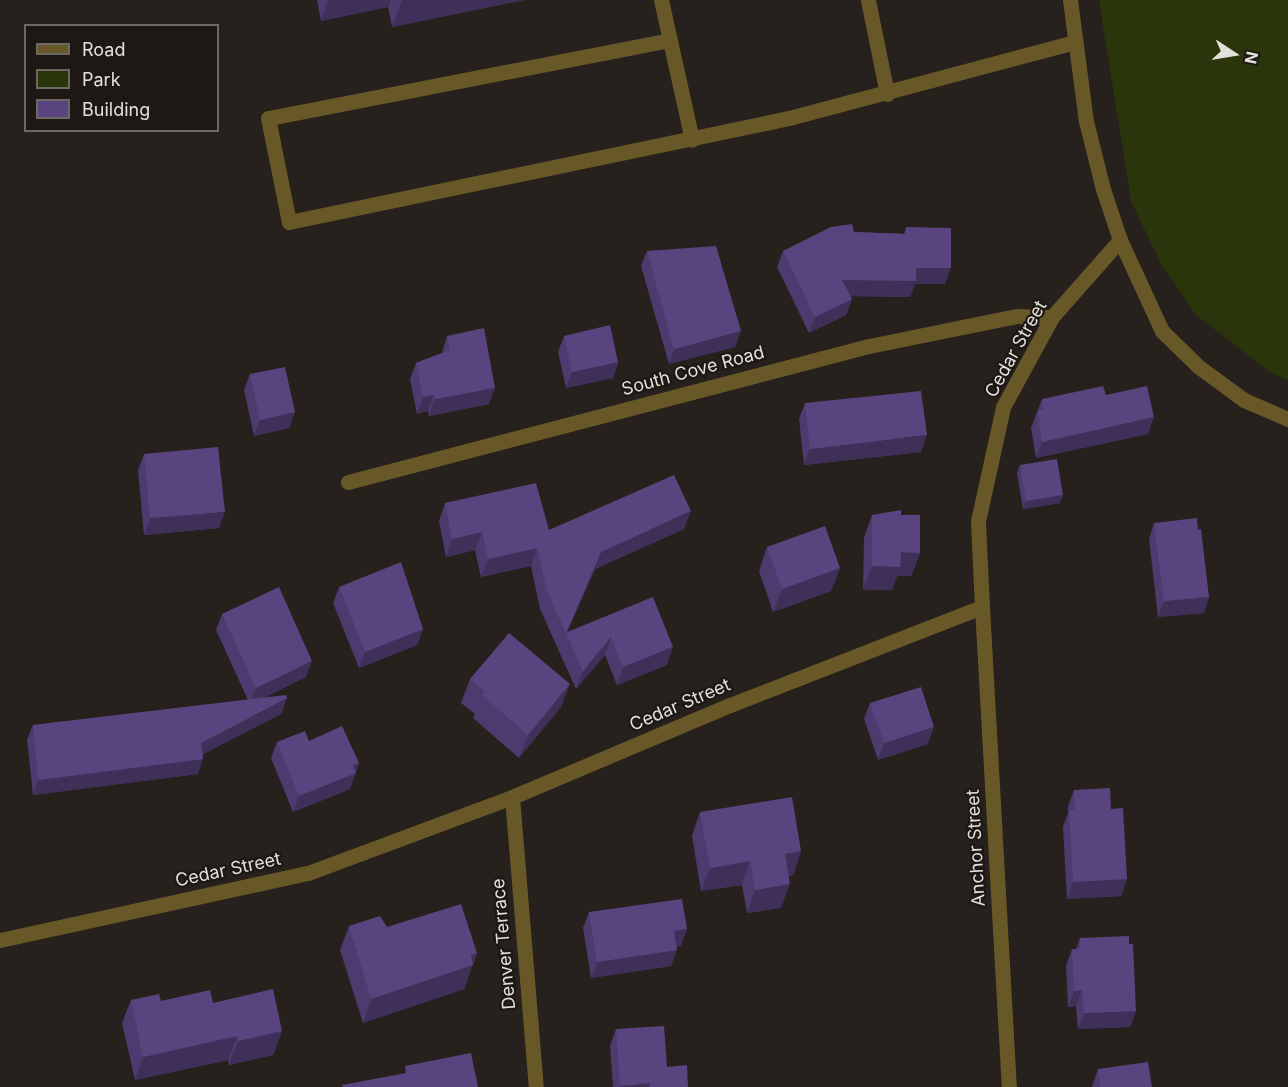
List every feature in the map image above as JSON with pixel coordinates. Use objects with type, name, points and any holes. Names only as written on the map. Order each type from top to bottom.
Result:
[{"type":"street","points":[[661,0],[692,140]]},
{"type":"street","points":[[868,0],[887,94]]},
{"type":"street","points":[[1070,0],[1086,121],[1120,240],[1162,331],[1199,367],[1244,399],[1288,419]]},
{"type":"street","points":[[670,40],[268,118],[289,222],[692,140],[887,94],[1075,42]]},
{"type":"street","name":"Cedar Street","points":[[0,940],[308,873],[512,797],[730,705],[982,607],[978,521],[1003,407],[1052,317],[1120,240]]},
{"type":"street","name":"South Cove Road","points":[[348,482],[869,346],[1017,316],[1052,317]]},
{"type":"street","name":"Anchor Street","points":[[982,607],[1008,1087]]},
{"type":"street","name":"Denver Terrace","points":[[512,797],[536,1087]]},
{"type":"green space","points":[[1099,0],[1288,0],[1288,380],[1271,373],[1196,315],[1161,264],[1131,201]]},
{"type":"building","points":[[852,224],[854,232],[906,234],[906,227],[951,228],[951,268],[916,268],[916,281],[842,280],[852,299],[815,317],[783,251],[831,227]]},
{"type":"building","points":[[716,246],[741,331],[674,349],[647,251]]},
{"type":"building","points":[[610,325],[618,362],[572,372],[564,336]]},
{"type":"building","points":[[484,328],[495,388],[435,399],[434,395],[423,397],[416,363],[450,350],[447,336]]},
{"type":"building","points":[[285,367],[295,412],[260,420],[250,374]]},
{"type":"building","points":[[1103,386],[1106,395],[1147,386],[1154,417],[1042,442],[1037,411],[1044,410],[1042,399]]},
{"type":"building","points":[[921,391],[927,435],[810,449],[805,403]]},
{"type":"building","points":[[218,447],[225,512],[150,518],[144,454]]},
{"type":"building","points":[[1057,459],[1063,495],[1026,501],[1020,465]]},
{"type":"building","points":[[674,475],[691,511],[601,552],[566,633],[653,597],[673,647],[623,667],[611,637],[583,671],[547,591],[537,548],[488,559],[482,532],[452,539],[445,503],[536,483],[549,530]]},
{"type":"building","points":[[901,510],[901,515],[920,515],[920,553],[901,552],[900,567],[872,566],[872,515]]},
{"type":"building","points":[[1197,518],[1198,530],[1201,529],[1209,597],[1164,601],[1154,523]]},
{"type":"building","points":[[825,526],[840,568],[782,589],[767,547]]},
{"type":"building","points":[[401,562],[423,629],[365,652],[339,587]]},
{"type":"building","points":[[279,587],[312,661],[256,688],[222,614]]},
{"type":"building","points":[[509,633],[570,684],[528,735],[482,695],[485,692],[470,679]]},
{"type":"building","points":[[921,687],[934,727],[884,743],[870,703]]},
{"type":"building","points":[[286,695],[287,698],[201,743],[203,759],[38,780],[33,725]]},
{"type":"building","points":[[342,726],[359,763],[353,765],[356,773],[299,796],[277,742],[305,731],[309,741]]},
{"type":"building","points":[[1110,788],[1111,809],[1123,808],[1127,879],[1073,882],[1069,811],[1075,810],[1074,790]]},
{"type":"building","points":[[792,797],[801,851],[785,854],[790,884],[755,890],[750,861],[710,868],[700,812]]},
{"type":"building","points":[[682,899],[687,929],[674,931],[677,950],[597,962],[589,912]]},
{"type":"building","points":[[461,904],[477,953],[471,955],[473,965],[371,999],[349,926],[380,916],[387,927]]},
{"type":"building","points":[[1129,936],[1129,944],[1133,944],[1136,1011],[1084,1013],[1082,990],[1074,991],[1072,949],[1080,949],[1080,938]]},
{"type":"building","points":[[273,989],[282,1031],[238,1041],[237,1036],[143,1057],[131,1000],[159,994],[161,1001],[210,990],[213,1003]]},
{"type":"building","points":[[664,1026],[667,1067],[687,1065],[688,1087],[650,1087],[650,1083],[620,1086],[616,1029]]},
{"type":"building","points":[[471,1053],[478,1087],[343,1087],[342,1085],[406,1073],[405,1066]]},
{"type":"building","points":[[1148,1062],[1152,1087],[1100,1087],[1098,1069]]}]
